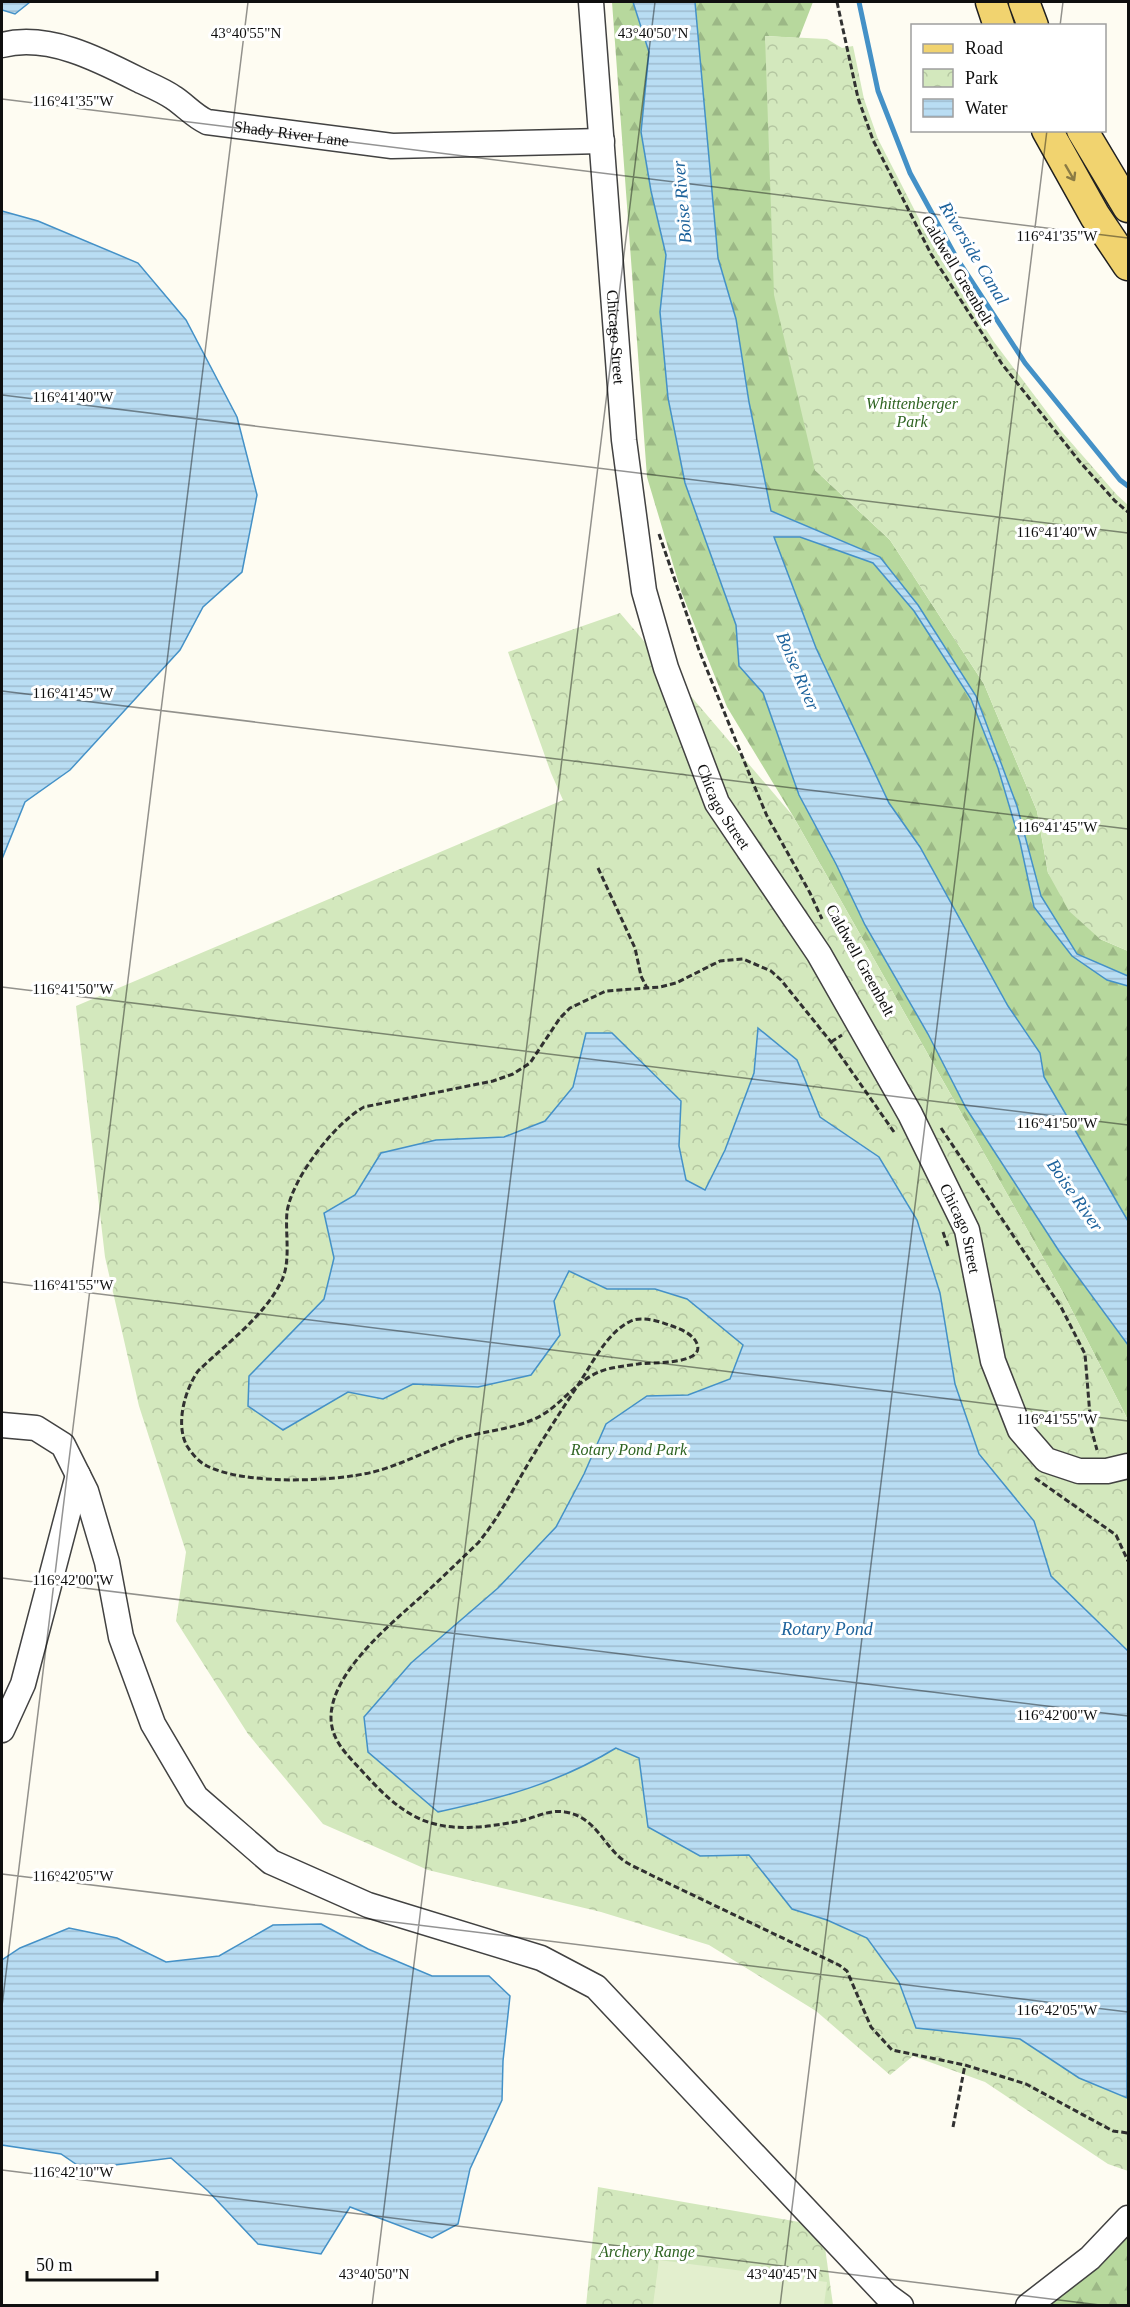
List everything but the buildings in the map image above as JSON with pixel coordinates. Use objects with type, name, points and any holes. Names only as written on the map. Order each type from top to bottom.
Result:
[{"type":"main road","points":[[991,2],[998,24]]},
{"type":"main road","points":[[1024,2],[1033,24]]},
{"type":"main road","points":[[1048,132],[1095,216],[1128,265]]},
{"type":"main road","points":[[1083,132],[1126,200]]},
{"type":"street","name":"Chicago Street","points":[[591,2],[624,440],[644,591],[666,668],[717,803],[819,954],[910,1114],[967,1230],[993,1361],[1020,1430],[1046,1460],[1079,1471],[1121,1473]]},
{"type":"street","name":"Shady River Lane","points":[[2,45],[10,43],[44,45],[96,59],[173,97],[194,116],[207,122],[392,146],[602,141]]},
{"type":"street","points":[[1095,216],[1126,200]]},
{"type":"street","points":[[2,1425],[36,1428],[63,1445],[86,1491],[107,1563],[121,1637],[153,1725],[196,1797],[271,1862],[368,1905],[541,1958],[596,1987],[886,2295],[901,2306]]},
{"type":"street","points":[[2,1730],[23,1684],[78,1475]]},
{"type":"street","points":[[1028,2306],[1090,2258],[1128,2218]]},
{"type":"path","name":"Caldwell Greenbelt","points":[[837,2],[858,98],[873,140],[931,254],[1002,364],[1080,462],[1128,512]]},
{"type":"path","name":"Caldwell Greenbelt","points":[[656,525],[699,651],[748,772],[767,816],[810,893],[824,924]]},
{"type":"path","points":[[598,868],[635,948],[641,976],[647,988]]},
{"type":"path","points":[[899,1140],[831,1042],[781,980],[771,971],[743,959],[720,961],[676,983],[606,991],[570,1008],[560,1018],[530,1063],[513,1074],[493,1081],[364,1107],[350,1114],[337,1127],[304,1171],[291,1195],[287,1211],[286,1266],[277,1290],[256,1316],[198,1371],[190,1382],[185,1396],[181,1429],[183,1439],[197,1459],[206,1466],[249,1477],[274,1479],[350,1477],[374,1472],[462,1438],[530,1421],[544,1414],[576,1388],[599,1372],[644,1363],[686,1359],[697,1349],[696,1342],[682,1330],[647,1319],[633,1320],[611,1338],[576,1388],[554,1421],[491,1527],[478,1543],[373,1641],[354,1662],[342,1683],[334,1703],[332,1716],[333,1730],[342,1747],[383,1794],[409,1813],[434,1824],[462,1828],[521,1821],[555,1812],[577,1816],[589,1822],[622,1859],[753,1926],[839,1965],[847,1971],[871,2027],[892,2050],[965,2065],[1026,2084],[1113,2131],[1128,2133]]},
{"type":"path","points":[[940,1126],[1061,1307],[1085,1354],[1091,1428],[1096,1448],[1121,1473]]},
{"type":"path","points":[[940,1224],[951,1256]]},
{"type":"path","points":[[953,2127],[965,2065]]},
{"type":"green space","points":[[612,2],[633,2],[649,52],[641,133],[651,191],[666,255],[660,312],[668,398],[685,483],[736,625],[739,666],[763,693],[782,743],[865,925],[928,1034],[966,1108],[1059,1251],[1128,1345],[1128,1420],[1062,1291],[793,816],[727,707],[681,591],[647,477]]},
{"type":"green space","points":[[695,2],[813,2],[799,38],[765,36],[815,470],[890,540],[984,684],[1037,811],[1048,873],[1100,939],[1128,951],[1128,976],[1077,954],[1041,896],[1017,806],[976,696],[918,605],[880,557],[771,511],[749,402],[736,319],[718,258]]},
{"type":"green space","name":"Whittenberger Park","points":[[765,36],[827,39],[842,48],[853,46],[864,99],[878,139],[933,246],[994,342],[1062,432],[1128,505],[1128,951],[1100,939],[1069,911],[1048,873],[1037,811],[984,684],[890,540],[815,470],[774,295]]},
{"type":"green space","points":[[773,537],[800,537],[873,563],[914,611],[971,699],[998,768],[1020,842],[1034,907],[1072,956],[1107,980],[1128,986],[1128,1221],[1044,1077],[1040,1053],[1008,1006],[920,847],[889,803],[816,648]]},
{"type":"green space","name":"Rotary Pond Park","points":[[620,613],[793,816],[1062,1291],[1128,1420],[1128,2171],[1108,2164],[985,2082],[913,2056],[890,2075],[816,2011],[709,1945],[601,1912],[428,1870],[323,1824],[248,1734],[176,1621],[186,1552],[139,1406],[105,1257],[76,1006],[563,800],[551,773],[508,652]]},
{"type":"green space","name":"Archery Range","points":[[598,2187],[822,2226],[833,2305],[586,2306]]},
{"type":"green space","points":[[1128,2229],[1128,2305],[1044,2306]]},
{"type":"green space","points":[[659,2260],[827,2282],[824,2305],[653,2305]]},
{"type":"water","points":[[2,2],[30,2],[15,14],[2,10]]},
{"type":"water","name":"Boise River","points":[[633,2],[695,2],[718,258],[736,319],[749,402],[771,511],[880,557],[918,605],[976,696],[1017,806],[1041,896],[1077,954],[1128,976],[1128,986],[1107,980],[1072,956],[1034,907],[1020,842],[998,768],[971,699],[914,611],[873,563],[800,537],[774,537],[816,648],[889,803],[920,847],[1008,1006],[1040,1053],[1044,1077],[1128,1221],[1128,1345],[1059,1251],[966,1108],[928,1034],[865,925],[799,795],[763,693],[739,666],[736,625],[685,483],[668,398],[660,312],[666,255],[651,191],[641,132],[649,52]]},
{"type":"water","points":[[2,211],[38,221],[138,263],[186,320],[237,417],[257,495],[242,572],[203,607],[180,650],[70,770],[25,802],[2,859]]},
{"type":"water","name":"Rotary Pond","points":[[758,1028],[797,1060],[820,1117],[879,1157],[917,1220],[940,1293],[955,1384],[979,1454],[1034,1521],[1051,1576],[1128,1651],[1127,2098],[1079,2078],[1020,2039],[916,2028],[899,1982],[867,1938],[827,1920],[792,1909],[749,1855],[700,1856],[648,1827],[639,1758],[616,1748],[573,1771],[530,1788],[438,1812],[368,1752],[364,1717],[411,1663],[498,1588],[556,1527],[584,1474],[606,1424],[647,1396],[688,1395],[730,1379],[743,1345],[687,1299],[655,1289],[607,1289],[569,1271],[554,1301],[560,1335],[531,1375],[478,1387],[413,1384],[383,1399],[348,1392],[283,1430],[248,1406],[249,1376],[324,1299],[334,1258],[324,1213],[355,1195],[381,1153],[436,1140],[504,1137],[545,1121],[573,1087],[586,1033],[612,1033],[681,1101],[679,1146],[686,1180],[705,1190],[725,1150],[754,1073]]},
{"type":"water","points":[[321,1924],[368,1949],[432,1976],[489,1976],[510,1996],[503,2061],[502,2100],[470,2169],[458,2224],[432,2238],[350,2207],[321,2254],[258,2244],[208,2191],[171,2158],[83,2169],[61,2154],[2,2145],[2,1960],[20,1948],[69,1928],[117,1938],[166,1962],[219,1956],[273,1925]]},
{"type":"waterway","name":"Riverside Canal","points":[[859,2],[878,91],[910,173],[956,257],[1025,363],[1120,480],[1128,486]]}]
